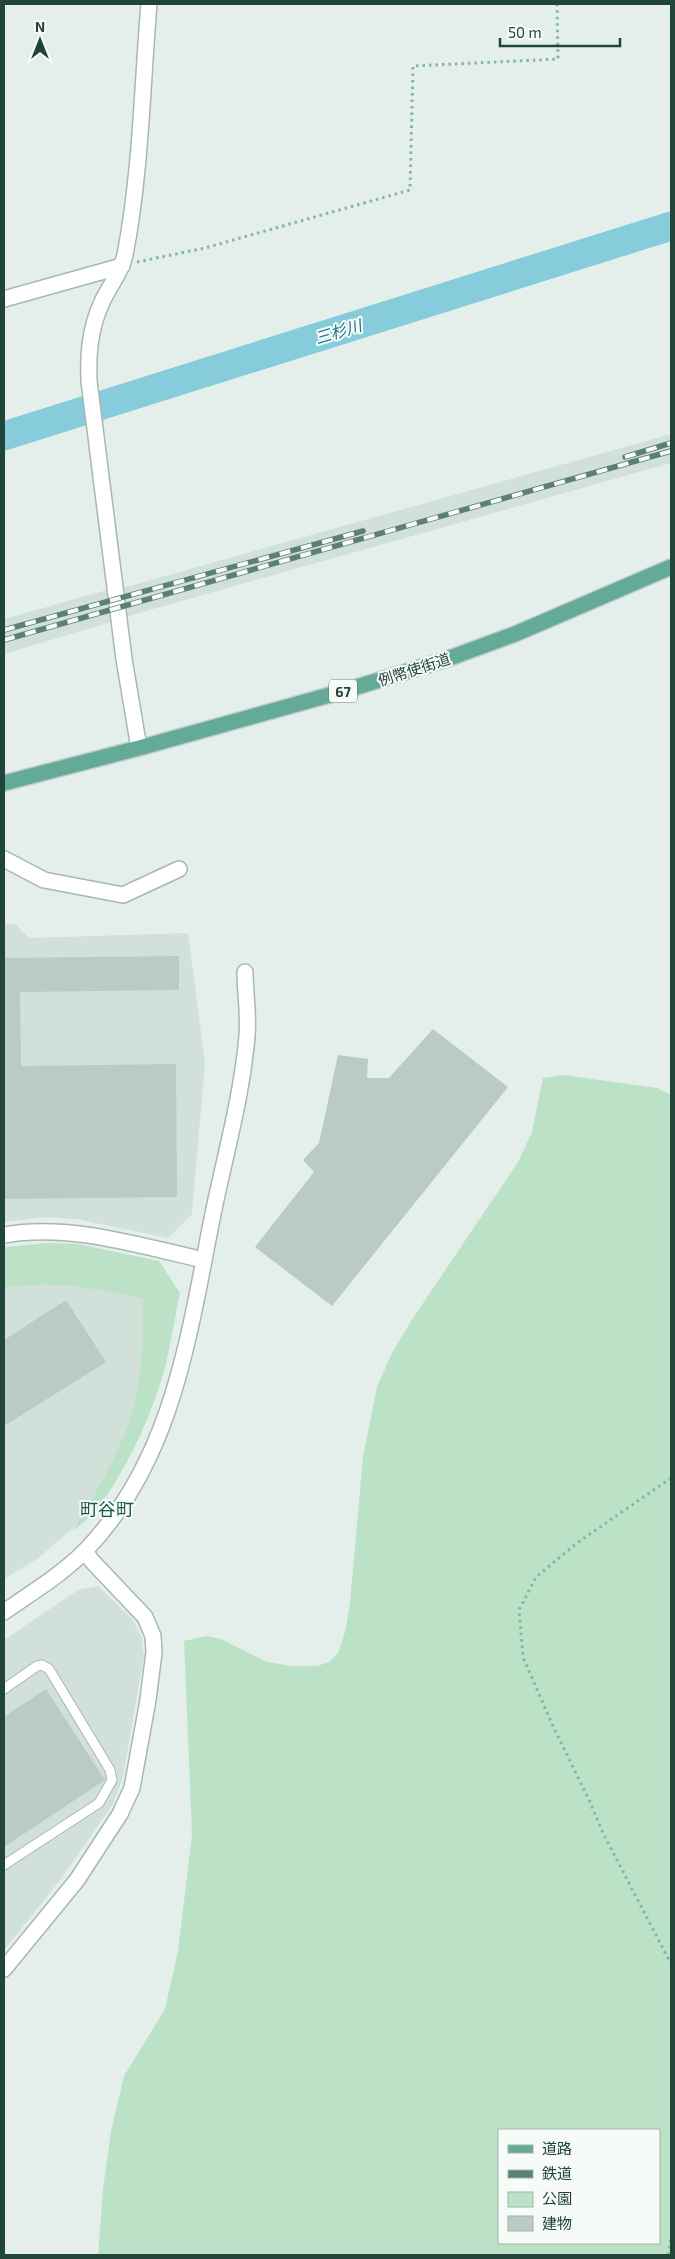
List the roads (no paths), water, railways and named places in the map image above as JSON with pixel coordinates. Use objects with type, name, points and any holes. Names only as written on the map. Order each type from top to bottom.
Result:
[{"type":"main road","name":"例幣使街道","points":[[4,783],[344,691],[447,659],[514,634],[671,567]]},
{"type":"street","points":[[139,748],[124,660],[95,430],[88,349],[93,324],[102,301],[122,266],[133,213],[149,4]]},
{"type":"street","points":[[4,299],[122,266]]},
{"type":"street","points":[[4,859],[44,880],[123,895],[179,869]]},
{"type":"street","points":[[4,1612],[51,1579],[85,1551],[133,1485],[154,1447],[168,1411],[189,1334],[242,1073],[247,1034],[245,972]]},
{"type":"street","points":[[4,1235],[43,1231],[71,1234],[204,1260]]},
{"type":"street","points":[[4,1969],[77,1880],[120,1814],[132,1788],[149,1690],[154,1652],[153,1636],[145,1616],[91,1560],[85,1551]]},
{"type":"lane","points":[[4,1689],[37,1666],[42,1665],[49,1669],[110,1770],[112,1780],[99,1803],[4,1865]]},
{"type":"waterway","name":"三杉川","points":[[4,436],[671,226]]},
{"type":"railway","points":[[625,457],[671,443]]},
{"type":"railway","points":[[4,640],[671,451]]},
{"type":"railway","points":[[4,630],[363,531]]},
{"type":"district","name":"町谷町","points":[[107,1509]]}]
